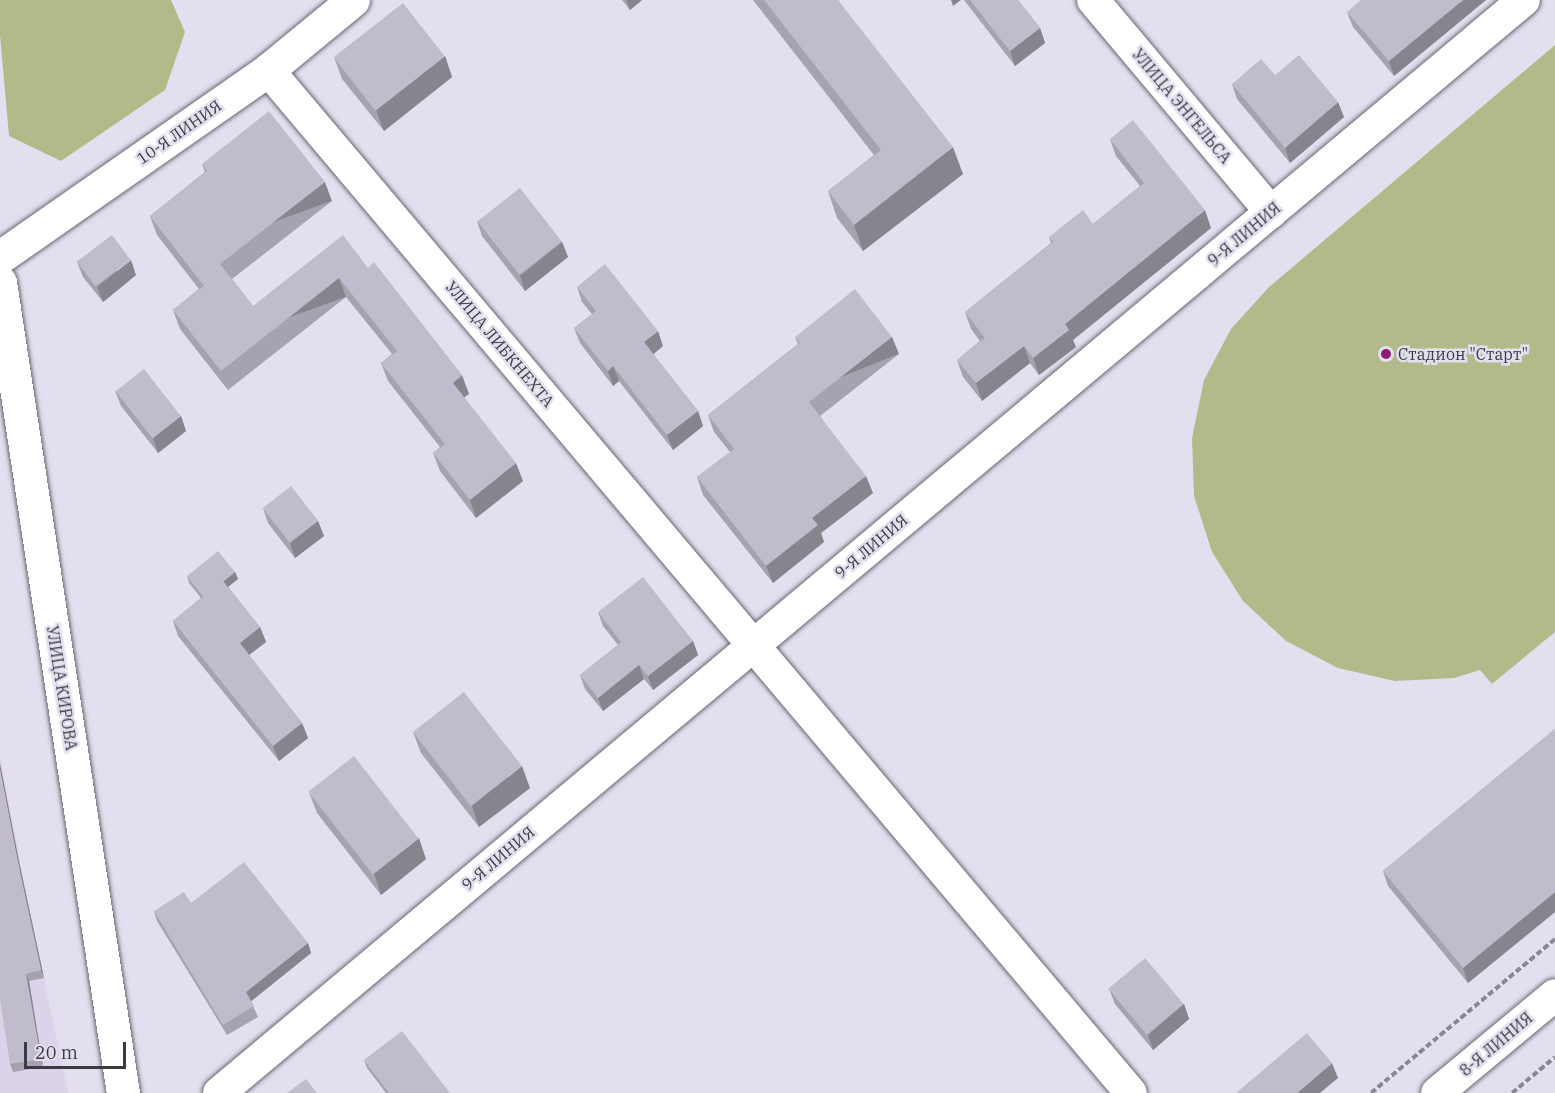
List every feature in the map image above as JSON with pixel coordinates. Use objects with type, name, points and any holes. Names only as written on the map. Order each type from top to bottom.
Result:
[{"type":"street","name":"10-Я ЛИНИЯ","points":[[0,257],[268,70],[352,0]]},
{"type":"street","name":"УЛИЦА ЭНГЕЛЬСА","points":[[1093,0],[1271,212]]},
{"type":"street","name":"9-Я ЛИНИЯ","points":[[219,1093],[1524,0]]},
{"type":"street","name":"УЛИЦА ЛИБКНЕХТА","points":[[268,70],[733,618],[1131,1093]]},
{"type":"street","name":"УЛИЦА КИРОВА","points":[[0,282],[123,1093]]},
{"type":"street","name":"8-Я ЛИНИЯ","points":[[1437,1093],[1555,995]]},
{"type":"path","points":[[1371,1093],[1555,939]]},
{"type":"path","points":[[1512,1093],[1555,1057]]},
{"type":"shaded area","points":[[0,756],[28,904],[68,1093],[0,1093]]},
{"type":"green space","points":[[0,0],[171,0],[185,32],[165,90],[61,161],[9,136],[0,35]]},
{"type":"green space","name":"Стадион \"Старт\"","points":[[1555,45],[1555,632],[1492,684],[1480,670],[1454,678],[1395,681],[1338,668],[1286,641],[1243,601],[1212,552],[1194,496],[1192,438],[1204,380],[1231,329],[1269,287]]},
{"type":"building","points":[[764,0],[838,0],[953,147],[854,225],[828,191],[881,150]]},
{"type":"building","points":[[970,0],[1018,0],[1040,28],[1010,51]]},
{"type":"building","points":[[1361,0],[1463,0],[1389,61],[1347,12]]},
{"type":"building","points":[[403,3],[445,57],[376,111],[334,57]]},
{"type":"building","points":[[1299,55],[1338,102],[1285,148],[1232,84],[1261,59],[1275,75]]},
{"type":"building","points":[[269,111],[325,182],[220,264],[253,306],[343,235],[368,268],[374,262],[462,375],[453,383],[516,463],[470,500],[433,453],[445,444],[381,363],[397,351],[339,278],[221,371],[173,310],[204,286],[150,216],[207,171],[202,164]]},
{"type":"building","points":[[1133,120],[1205,210],[1065,324],[1069,330],[1033,358],[1024,346],[976,383],[957,360],[985,338],[965,312],[1053,242],[1049,237],[1083,210],[1093,224],[1144,183],[1110,139]]},
{"type":"building","points":[[520,188],[562,242],[519,275],[477,221]]},
{"type":"building","points":[[112,235],[131,260],[96,286],[77,261]]},
{"type":"building","points":[[605,264],[658,331],[644,342],[698,411],[667,435],[613,366],[608,371],[574,328],[596,311],[577,287]]},
{"type":"building","points":[[855,289],[892,337],[809,402],[866,476],[812,518],[818,525],[766,566],[697,477],[734,449],[708,415],[800,343],[795,337]]},
{"type":"building","points":[[144,369],[181,416],[153,438],[116,391]]},
{"type":"building","points":[[291,486],[318,521],[290,543],[263,508]]},
{"type":"building","points":[[218,551],[235,572],[204,597],[187,576]]},
{"type":"building","points":[[643,577],[693,641],[648,676],[639,665],[598,698],[580,675],[621,642],[598,612]]},
{"type":"building","points":[[223,581],[260,627],[240,643],[302,723],[273,746],[173,621]]},
{"type":"building","points":[[464,692],[522,766],[471,806],[413,732]]},
{"type":"building","points":[[1555,729],[1555,892],[1463,968],[1383,871]]},
{"type":"building","points":[[354,756],[419,839],[373,874],[308,792]]},
{"type":"building","points":[[0,770],[41,970],[26,974],[41,1059],[10,1064],[0,1000]]},
{"type":"building","points":[[244,862],[308,943],[246,992],[254,1006],[223,1025],[154,911],[184,892],[191,903]]},
{"type":"building","points":[[1145,958],[1184,1004],[1147,1035],[1108,989]]},
{"type":"building","points":[[402,1031],[450,1093],[389,1093],[364,1060]]},
{"type":"building","points":[[1307,1033],[1332,1063],[1297,1093],[1236,1093]]},
{"type":"building","points":[[306,1079],[317,1093],[287,1093]]},
{"type":"place","name":"Стадион \"Старт\"","points":[[1386,354]]}]
